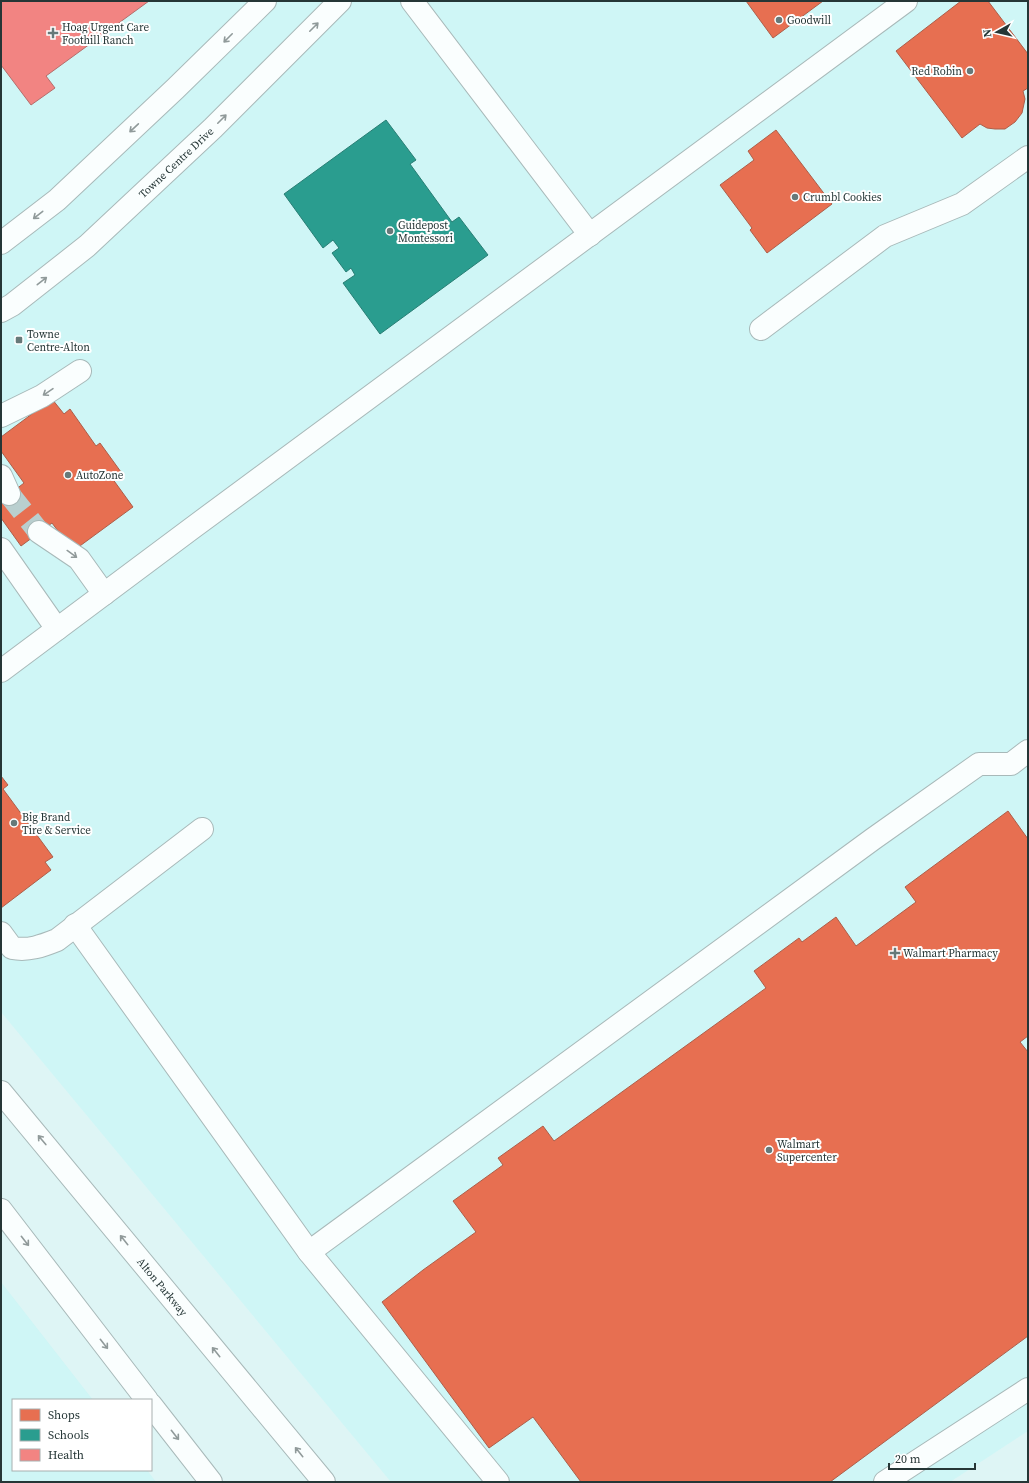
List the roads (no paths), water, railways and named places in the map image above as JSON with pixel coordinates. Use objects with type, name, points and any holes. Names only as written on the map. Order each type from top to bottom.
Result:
[{"type":"main road","points":[[1,243],[57,200],[175,89],[265,1]]},
{"type":"main road","name":"Towne Centre Drive","points":[[1,311],[12,305],[87,246],[213,128],[340,1]]},
{"type":"main road","points":[[412,1],[590,235]]},
{"type":"main road","points":[[1,671],[57,628],[906,1]]},
{"type":"main road","points":[[761,330],[885,236],[962,204],[1028,157]]},
{"type":"main road","points":[[1,416],[42,396],[80,370]]},
{"type":"main road","points":[[39,532],[79,559],[104,594]]},
{"type":"main road","points":[[1,549],[57,628]]},
{"type":"main road","points":[[309,1252],[884,831],[967,772],[979,764],[1011,764],[1028,751]]},
{"type":"main road","points":[[1,933],[12,948],[23,950],[38,947],[57,940],[202,829]]},
{"type":"main road","points":[[75,925],[309,1252],[498,1482]]},
{"type":"main road","name":"Alton Parkway","points":[[1,1092],[324,1482]]},
{"type":"main road","points":[[1,1210],[147,1399]]},
{"type":"main road","points":[[885,1482],[1028,1389]]},
{"type":"main road","points":[[152,1405],[211,1482]]},
{"type":"tunnel","points":[[9,494],[39,532]]},
{"type":"place","name":"Goodwill","points":[[779,20]]},
{"type":"place","name":"Hoag Urgent Care Foothill Ranch","points":[[53,33]]},
{"type":"place","name":"Red Robin","points":[[970,71]]},
{"type":"place","name":"Crumbl Cookies","points":[[795,197]]},
{"type":"place","name":"Guidepost Montessori","points":[[390,231]]},
{"type":"place","name":"Towne Centre-Alton","points":[[19,340]]},
{"type":"place","name":"AutoZone","points":[[68,475]]},
{"type":"place","name":"Big Brand Tire & Service","points":[[14,823]]},
{"type":"place","name":"Walmart Pharmacy","points":[[895,953]]},
{"type":"place","name":"Walmart Supercenter","points":[[769,1150]]}]
